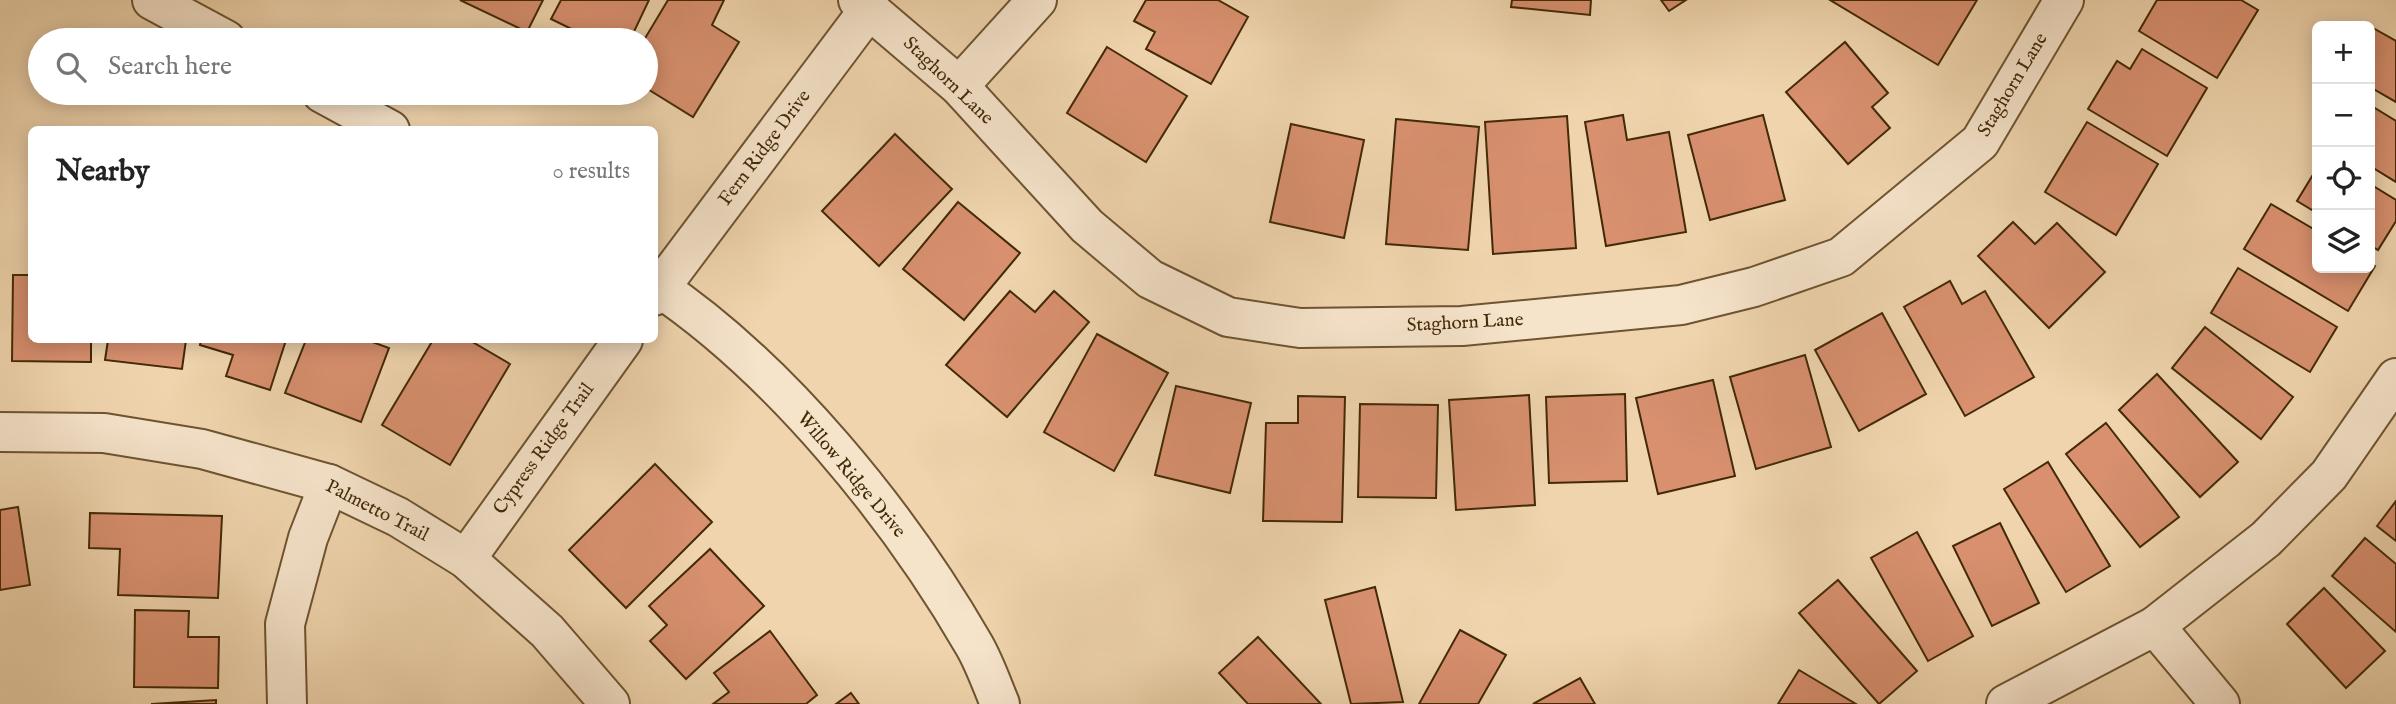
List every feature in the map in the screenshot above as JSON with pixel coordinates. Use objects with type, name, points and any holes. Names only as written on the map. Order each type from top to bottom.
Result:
[{"type":"street","points":[[152,0],[204,28]]},
{"type":"street","points":[[959,86],[1037,0]]},
{"type":"street","name":"Staghorn Lane","points":[[864,4],[959,86],[1087,226],[1150,279],[1228,317],[1300,328],[1462,326],[1681,305],[1754,287],[1841,257],[1980,142],[2064,0]]},
{"type":"street","name":"Fern Ridge Drive","points":[[658,286],[864,4]]},
{"type":"street","points":[[345,105],[383,126]]},
{"type":"street","name":"Willow Ridge Drive","points":[[658,290],[737,347],[810,424],[899,530],[975,647],[1000,704]]},
{"type":"street","name":"Cypress Ridge Trail","points":[[466,559],[621,343]]},
{"type":"street","points":[[2006,704],[2155,626],[2266,539],[2329,475],[2396,378]]},
{"type":"street","name":"Palmetto Trail","points":[[0,432],[104,433],[202,449],[329,484],[398,517],[466,559],[547,631],[610,704]]},
{"type":"street","points":[[287,704],[285,624],[308,538],[329,484]]},
{"type":"street","points":[[2155,626],[2220,704]]},
{"type":"building","points":[[460,0],[543,0],[529,28],[519,28]]},
{"type":"building","points":[[561,0],[649,0],[636,28],[569,28],[551,19]]},
{"type":"building","points":[[668,0],[724,0],[712,25],[739,42],[693,117],[658,95],[658,28],[651,28]]},
{"type":"building","points":[[1146,0],[1218,0],[1248,17],[1211,84],[1146,49],[1155,32],[1134,21]]},
{"type":"building","points":[[1512,0],[1591,0],[1590,15],[1511,7]]},
{"type":"building","points":[[1661,0],[1686,0],[1669,11]]},
{"type":"building","points":[[1830,0],[1977,0],[1938,65]]},
{"type":"building","points":[[2157,0],[2241,0],[2258,10],[2217,78],[2139,31]]},
{"type":"building","points":[[2375,29],[2396,41],[2396,102],[2375,90]]},
{"type":"building","points":[[1845,42],[1888,93],[1872,107],[1890,128],[1848,164],[1786,92]]},
{"type":"building","points":[[1107,47],[1187,96],[1146,162],[1067,113]]},
{"type":"building","points":[[2142,49],[2207,88],[2167,156],[2088,109],[2117,61],[2130,69]]},
{"type":"building","points":[[2375,108],[2396,121],[2396,182],[2375,169]]},
{"type":"building","points":[[1623,115],[1627,140],[1669,132],[1686,232],[1606,246],[1585,122]]},
{"type":"building","points":[[1763,115],[1785,200],[1710,220],[1688,135]]},
{"type":"building","points":[[1567,116],[1576,248],[1493,254],[1485,122]]},
{"type":"building","points":[[1396,119],[1479,127],[1468,250],[1386,244]]},
{"type":"building","points":[[2087,122],[2158,164],[2116,235],[2045,192]]},
{"type":"building","points":[[1291,124],[1364,140],[1344,238],[1270,222]]},
{"type":"building","points":[[895,134],[952,189],[879,266],[822,211]]},
{"type":"building","points":[[2312,176],[2312,210],[2297,201]]},
{"type":"building","points":[[2375,187],[2396,200],[2396,221],[2378,250],[2375,248]]},
{"type":"building","points":[[958,202],[1020,253],[964,320],[903,269]]},
{"type":"building","points":[[2271,204],[2312,228],[2312,273],[2371,273],[2348,311],[2244,249]]},
{"type":"building","points":[[2013,222],[2035,244],[2057,223],[2105,272],[2049,328],[1978,256]]},
{"type":"building","points":[[2238,268],[2337,327],[2310,372],[2211,313]]},
{"type":"building","points":[[13,275],[28,275],[28,343],[91,343],[91,362],[12,361]]},
{"type":"building","points":[[1950,281],[1962,304],[1985,291],[2034,377],[1965,416],[1904,307]]},
{"type":"building","points":[[1010,291],[1035,312],[1054,291],[1089,322],[1007,417],[946,365]]},
{"type":"building","points":[[1882,313],[1926,394],[1859,431],[1815,350]]},
{"type":"building","points":[[2205,327],[2293,397],[2261,439],[2172,368]]},
{"type":"building","points":[[1097,334],[1168,373],[1114,471],[1044,432]]},
{"type":"building","points":[[108,343],[186,343],[182,369],[105,360]]},
{"type":"building","points":[[285,343],[270,390],[226,376],[233,355],[200,345]]},
{"type":"building","points":[[305,343],[375,343],[389,348],[361,422],[285,393]]},
{"type":"building","points":[[431,343],[474,343],[510,364],[450,465],[382,425]]},
{"type":"building","points":[[1805,355],[1831,447],[1756,469],[1730,377]]},
{"type":"building","points":[[2157,374],[2238,462],[2200,497],[2119,410]]},
{"type":"building","points":[[1713,380],[1735,476],[1658,494],[1636,398]]},
{"type":"building","points":[[1176,386],[1251,403],[1230,493],[1155,475]]},
{"type":"building","points":[[1625,394],[1627,481],[1549,483],[1546,397]]},
{"type":"building","points":[[1529,395],[1535,505],[1456,510],[1449,400]]},
{"type":"building","points":[[1298,396],[1345,397],[1342,522],[1263,521],[1266,423],[1298,423]]},
{"type":"building","points":[[1360,404],[1438,405],[1436,498],[1358,497]]},
{"type":"building","points":[[2106,423],[2179,517],[2140,547],[2066,454]]},
{"type":"building","points":[[2048,462],[2110,566],[2066,592],[2004,489]]},
{"type":"building","points":[[655,464],[712,522],[626,608],[569,550]]},
{"type":"building","points":[[2396,501],[2396,541],[2377,526]]},
{"type":"building","points":[[18,507],[30,585],[0,590],[0,510]]},
{"type":"building","points":[[90,513],[222,516],[218,598],[118,595],[120,549],[89,548]]},
{"type":"building","points":[[2000,523],[2039,603],[1992,626],[1953,546]]},
{"type":"building","points":[[1917,532],[1973,636],[1928,661],[1871,558]]},
{"type":"building","points":[[2365,538],[2396,564],[2396,632],[2332,576]]},
{"type":"building","points":[[710,549],[764,606],[686,679],[650,641],[667,625],[649,606]]},
{"type":"building","points":[[1838,580],[1917,671],[1879,704],[1799,613]]},
{"type":"building","points":[[1375,587],[1403,702],[1351,704],[1325,600]]},
{"type":"building","points":[[2324,588],[2385,651],[2346,688],[2287,624]]},
{"type":"building","points":[[135,610],[189,611],[188,637],[219,637],[218,688],[134,687]]},
{"type":"building","points":[[1460,630],[1506,655],[1478,704],[1419,704]]},
{"type":"building","points":[[770,631],[817,695],[806,704],[713,704],[729,692],[714,673]]},
{"type":"building","points":[[1258,637],[1321,704],[1248,704],[1219,673]]},
{"type":"building","points":[[1799,670],[1856,704],[1778,704]]},
{"type":"building","points":[[1580,678],[1595,704],[1533,704]]},
{"type":"building","points":[[851,693],[859,704],[836,704]]},
{"type":"building","points":[[216,700],[216,704],[151,704]]}]
